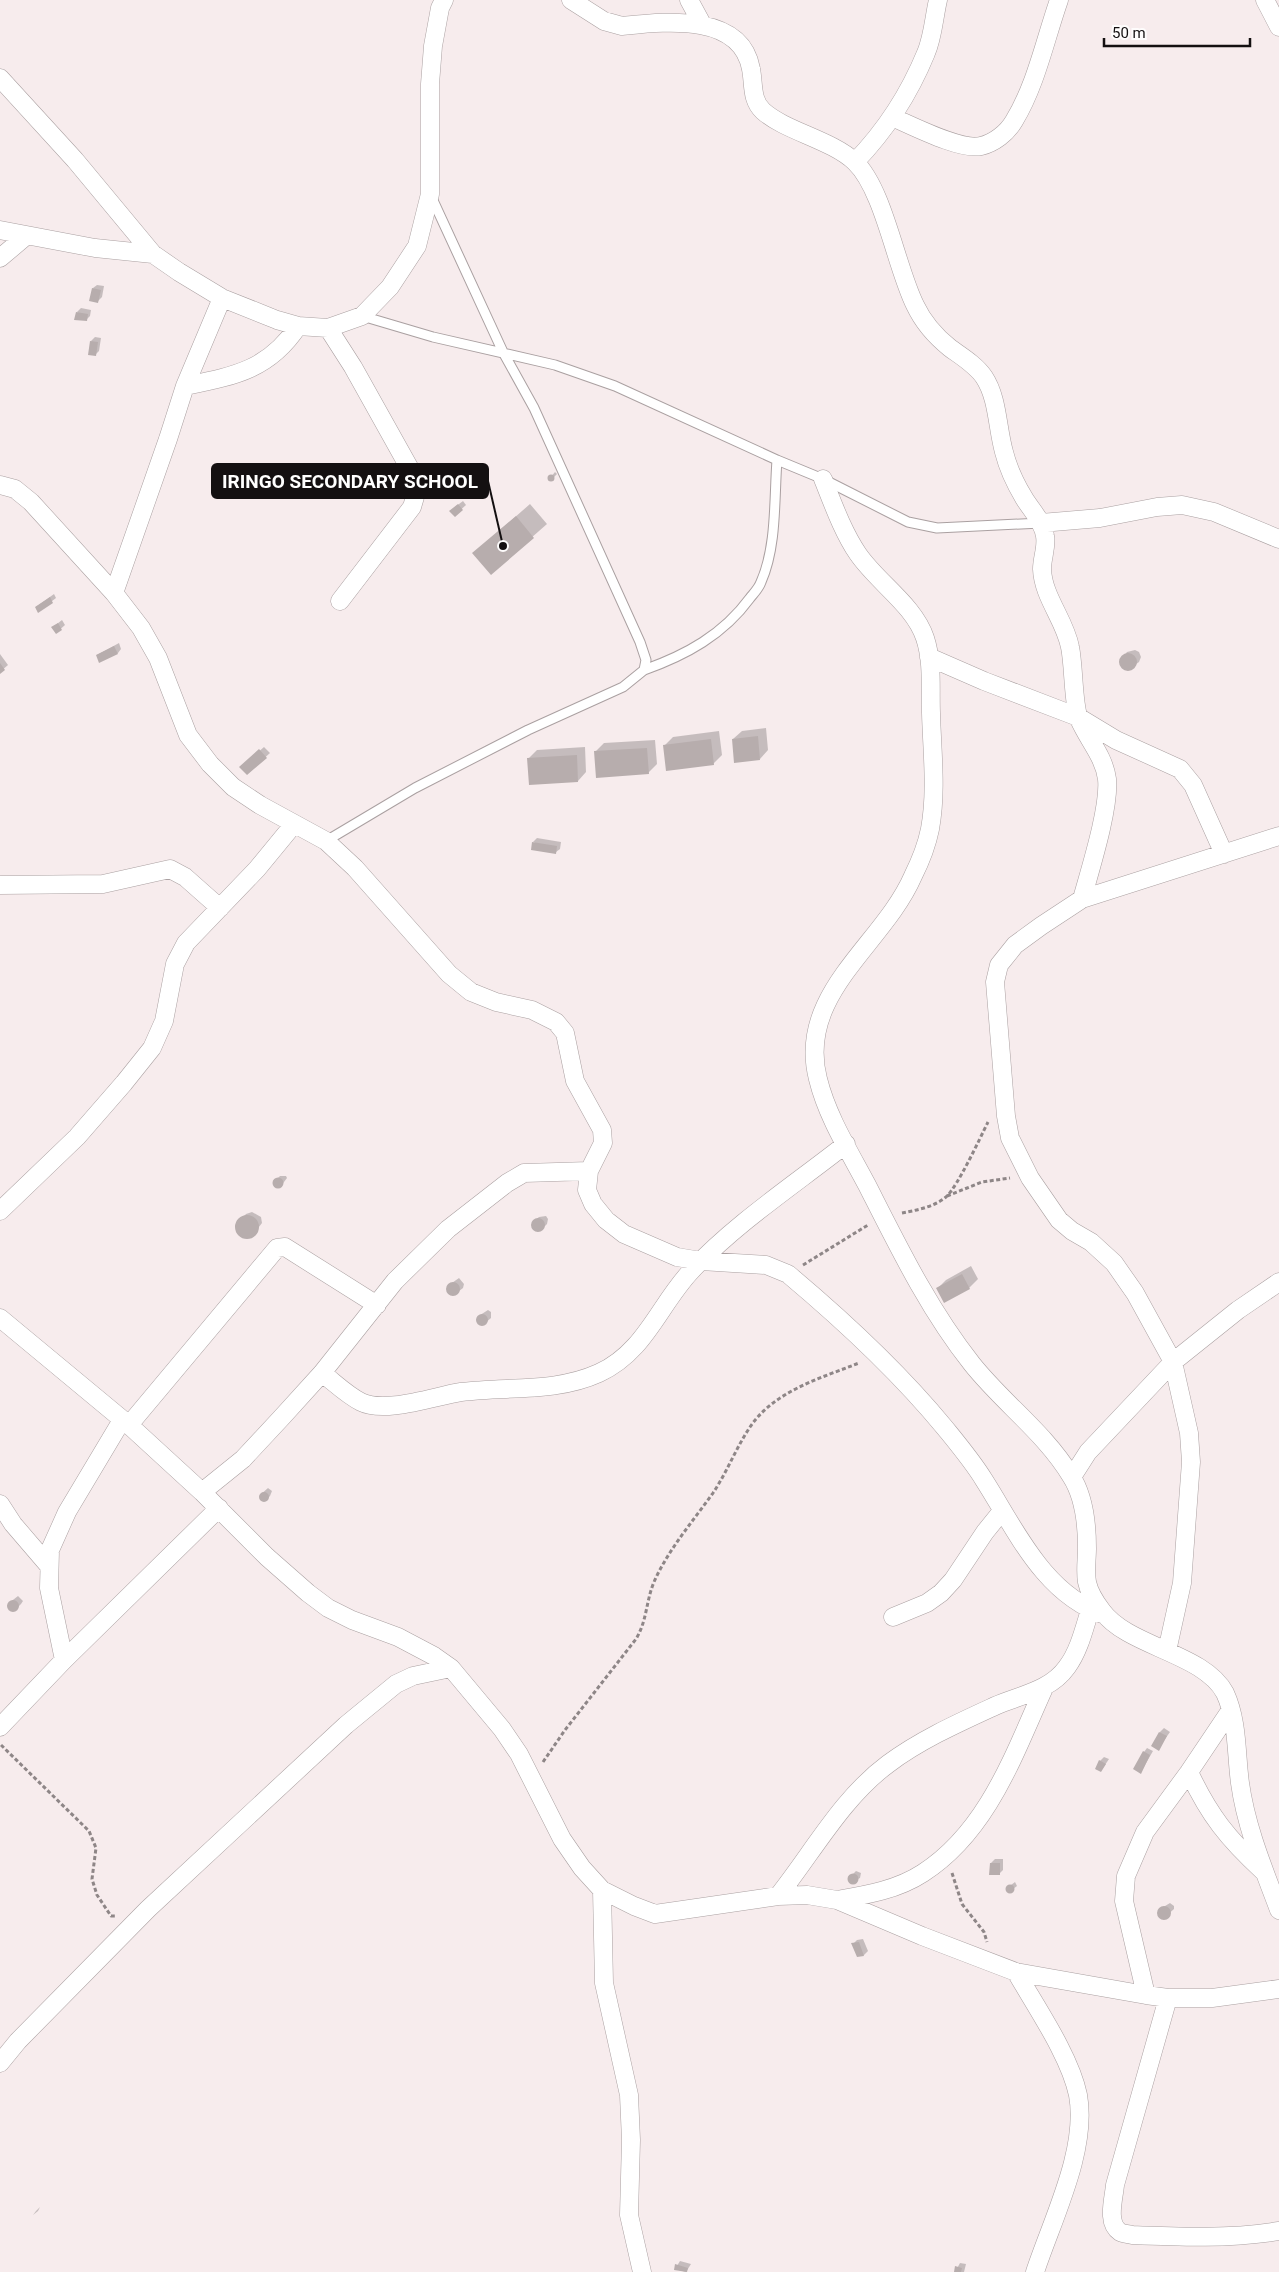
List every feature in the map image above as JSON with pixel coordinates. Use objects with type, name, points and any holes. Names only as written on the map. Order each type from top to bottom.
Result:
[{"type":"street","points":[[571,0],[613,25],[681,22],[702,24],[723,32],[746,54],[751,67],[755,102],[763,111],[774,119],[825,144],[855,162],[875,191],[916,307],[931,330],[984,376],[994,398],[1004,452],[1012,476],[1041,523],[1046,538],[1042,568],[1044,584],[1063,623],[1070,646],[1078,717],[1101,757],[1107,781],[1104,807],[1082,899]]},
{"type":"street","points":[[689,0],[702,24]]},
{"type":"street","points":[[855,162],[872,145],[892,116],[927,52],[938,0]]},
{"type":"street","points":[[892,116],[957,144],[980,146],[998,139],[1014,122],[1033,79],[1059,0]]},
{"type":"street","points":[[1265,0],[1279,27]]},
{"type":"street","points":[[0,78],[76,160],[153,254],[222,298],[277,320],[298,326],[328,328],[362,316],[390,286],[417,246],[430,194],[430,84],[438,3]]},
{"type":"street","points":[[0,230],[95,248],[153,254]]},
{"type":"street","points":[[0,258],[26,236]]},
{"type":"street","points":[[114,594],[185,386],[222,298]]},
{"type":"street","points":[[185,386],[221,379],[253,367],[273,356],[286,344],[298,326]]},
{"type":"street","points":[[328,328],[381,415],[410,469],[417,490],[412,507],[340,601]]},
{"type":"street","points":[[778,1896],[843,1808],[866,1782],[888,1764],[960,1722],[998,1705],[1044,1688],[1068,1667],[1097,1613],[1087,1582],[1087,1538],[1084,1514],[1072,1477],[1041,1436],[973,1365],[940,1319],[846,1144],[818,1080],[814,1051],[826,1001],[844,973],[895,911],[913,877],[930,832],[934,781],[929,656],[924,635],[911,613],[873,574],[855,550],[823,479]]},
{"type":"street","points":[[0,485],[15,489],[31,502],[114,594],[141,628],[158,658],[188,735],[210,764],[233,787],[260,806],[326,841],[356,868],[449,974],[471,992],[496,1002],[532,1010],[556,1022],[565,1034],[575,1081],[602,1130],[603,1143],[589,1171],[587,1190],[593,1204],[606,1220],[624,1234],[677,1257],[701,1261],[766,1265],[788,1274],[878,1356],[945,1428],[983,1478],[1026,1549],[1055,1584],[1075,1602],[1213,1678],[1224,1693],[1230,1711],[1239,1752],[1240,1782],[1245,1806],[1279,1910]]},
{"type":"street","points":[[1041,523],[1100,518],[1156,507],[1182,505],[1214,512],[1279,539]]},
{"type":"street","points":[[929,656],[984,681],[1078,717],[1116,740],[1180,769],[1193,785],[1224,854]]},
{"type":"street","points":[[0,1211],[77,1137],[152,1048],[164,1021],[174,964],[186,943],[220,908],[294,824]]},
{"type":"street","points":[[1167,1652],[1182,1583],[1191,1462],[1189,1433],[1173,1362],[1135,1293],[1114,1264],[1091,1242],[1058,1220],[1030,1178],[1010,1138],[1006,1116],[996,990],[999,965],[1015,946],[1082,899],[1279,836]]},
{"type":"street","points":[[0,885],[103,884],[170,869],[185,877],[220,908]]},
{"type":"street","points":[[322,1373],[363,1403],[378,1407],[396,1406],[463,1392],[529,1389],[572,1382],[600,1373],[627,1354],[646,1334],[678,1287],[701,1261],[737,1230],[846,1144]]},
{"type":"street","points":[[202,1492],[243,1459],[322,1373],[394,1281],[448,1229],[507,1183],[524,1173],[589,1171]]},
{"type":"street","points":[[64,1660],[49,1588],[49,1566],[50,1550],[67,1512],[126,1422],[276,1248],[285,1247],[377,1305]]},
{"type":"street","points":[[1072,1477],[1088,1452],[1173,1362],[1238,1310],[1279,1282]]},
{"type":"street","points":[[0,1318],[126,1422],[219,1508],[280,1570],[328,1608],[352,1620],[398,1637],[434,1656],[451,1668],[502,1729],[532,1779],[562,1839],[582,1868],[602,1890],[655,1914],[778,1896],[807,1895],[837,1900],[1016,1972],[1146,1995],[1168,1998],[1212,1998],[1279,1988]]},
{"type":"street","points":[[0,1504],[13,1524],[49,1566]]},
{"type":"street","points":[[0,1727],[64,1660],[219,1508]]},
{"type":"street","points":[[893,1617],[927,1603],[941,1593],[952,1580],[984,1532],[1002,1511]]},
{"type":"street","points":[[0,2063],[18,2041],[148,1909],[339,1731],[396,1684],[413,1676],[451,1668]]},
{"type":"street","points":[[837,1900],[894,1887],[923,1873],[945,1856],[971,1828],[992,1799],[1044,1688]]},
{"type":"street","points":[[1146,1995],[1124,1901],[1126,1876],[1145,1832],[1189,1772],[1230,1711]]},
{"type":"street","points":[[1189,1772],[1203,1802],[1221,1828],[1265,1872]]},
{"type":"street","points":[[602,1890],[604,1983],[629,2095],[631,2140],[630,2215],[642,2272]]},
{"type":"street","points":[[1016,1972],[1067,2063],[1078,2094],[1081,2123],[1076,2153],[1035,2272]]},
{"type":"street","points":[[1168,1998],[1115,2185],[1112,2210],[1113,2223],[1120,2232],[1132,2235],[1217,2237],[1279,2232]]},
{"type":"lane","points":[[430,194],[503,352],[534,408],[640,642],[646,660],[644,670]]},
{"type":"lane","points":[[362,316],[432,337],[555,365],[615,386],[823,479],[908,522],[937,528],[1041,523]]},
{"type":"lane","points":[[326,841],[415,788],[528,730],[623,687],[644,670],[676,658],[710,639],[740,611],[761,583],[770,549],[777,460]]},
{"type":"path","points":[[947,1196],[970,1158],[1004,1089]]},
{"type":"path","points":[[788,1274],[855,1231],[884,1217],[932,1205],[947,1196],[982,1182],[1005,1178],[1030,1178]]},
{"type":"path","points":[[532,1779],[565,1730],[636,1639],[643,1627],[648,1599],[655,1581],[716,1488],[749,1428],[759,1414],[776,1400],[794,1389],[878,1356]]},
{"type":"path","points":[[0,1744],[89,1831],[96,1848],[92,1879],[98,1895],[111,1916],[148,1909]]},
{"type":"path","points":[[945,1856],[962,1904],[984,1932],[993,1964]]},
{"type":"building","points":[[92,288],[101,290],[98,303],[89,301]]},
{"type":"building","points":[[76,312],[88,314],[87,321],[74,320]]},
{"type":"building","points":[[90,341],[98,342],[96,356],[88,355]]},
{"type":"building","points":[[551,474],[555,478],[551,482],[547,478]]},
{"type":"building","points":[[458,504],[463,510],[455,517],[449,511]]},
{"type":"building","points":[[516,516],[534,538],[491,575],[472,553]]},
{"type":"building","points":[[50,597],[53,603],[38,613],[35,607]]},
{"type":"building","points":[[58,623],[62,630],[56,634],[51,627]]},
{"type":"building","points":[[114,646],[118,654],[99,663],[96,655]]},
{"type":"building","points":[[1128,653],[1134,656],[1137,662],[1134,668],[1128,671],[1122,668],[1119,662],[1122,656]]},
{"type":"building","points":[[0,663],[5,670],[0,674]]},
{"type":"building","points":[[758,736],[760,760],[734,763],[732,739]]},
{"type":"building","points":[[711,739],[714,765],[666,771],[663,745]]},
{"type":"building","points":[[647,748],[649,774],[596,778],[594,751]]},
{"type":"building","points":[[259,749],[267,758],[247,775],[239,767]]},
{"type":"building","points":[[577,755],[578,782],[529,785],[527,758]]},
{"type":"building","points":[[532,842],[557,846],[556,854],[531,850]]},
{"type":"building","points":[[276,1178],[280,1178],[283,1183],[282,1187],[276,1188],[273,1185],[273,1181]]},
{"type":"building","points":[[247,1215],[255,1219],[259,1227],[255,1235],[247,1239],[239,1235],[235,1227],[239,1219]]},
{"type":"building","points":[[538,1218],[543,1220],[545,1225],[543,1230],[538,1232],[533,1230],[531,1225],[533,1220]]},
{"type":"building","points":[[962,1274],[970,1289],[944,1303],[936,1288]]},
{"type":"building","points":[[450,1282],[456,1282],[460,1289],[456,1296],[450,1296],[446,1292],[446,1286]]},
{"type":"building","points":[[484,1314],[487,1315],[487,1325],[480,1326],[477,1325],[476,1318],[477,1315]]},
{"type":"building","points":[[262,1492],[266,1492],[269,1497],[268,1501],[262,1502],[259,1499],[259,1495]]},
{"type":"building","points":[[13,1600],[19,1606],[13,1612],[7,1606]]},
{"type":"building","points":[[1159,1732],[1167,1736],[1159,1751],[1151,1746]]},
{"type":"building","points":[[1143,1751],[1150,1755],[1141,1774],[1133,1769]]},
{"type":"building","points":[[1099,1760],[1106,1764],[1101,1772],[1095,1769]]},
{"type":"building","points":[[990,1863],[1000,1863],[1000,1875],[989,1875]]},
{"type":"building","points":[[851,1874],[855,1874],[858,1879],[857,1883],[851,1884],[848,1881],[848,1877]]},
{"type":"building","points":[[1010,1885],[1014,1889],[1010,1893],[1006,1889]]},
{"type":"building","points":[[1164,1906],[1169,1908],[1171,1913],[1169,1918],[1164,1920],[1159,1918],[1157,1913],[1159,1908]]},
{"type":"building","points":[[859,1942],[864,1956],[857,1957],[851,1943]]},
{"type":"building","points":[[675,2264],[688,2268],[687,2272],[674,2270]]},
{"type":"building","points":[[955,2266],[962,2268],[961,2272],[954,2272]]},
{"type":"place","name":"IRINGO SECONDARY SCHOOL","points":[[503,546]]}]
